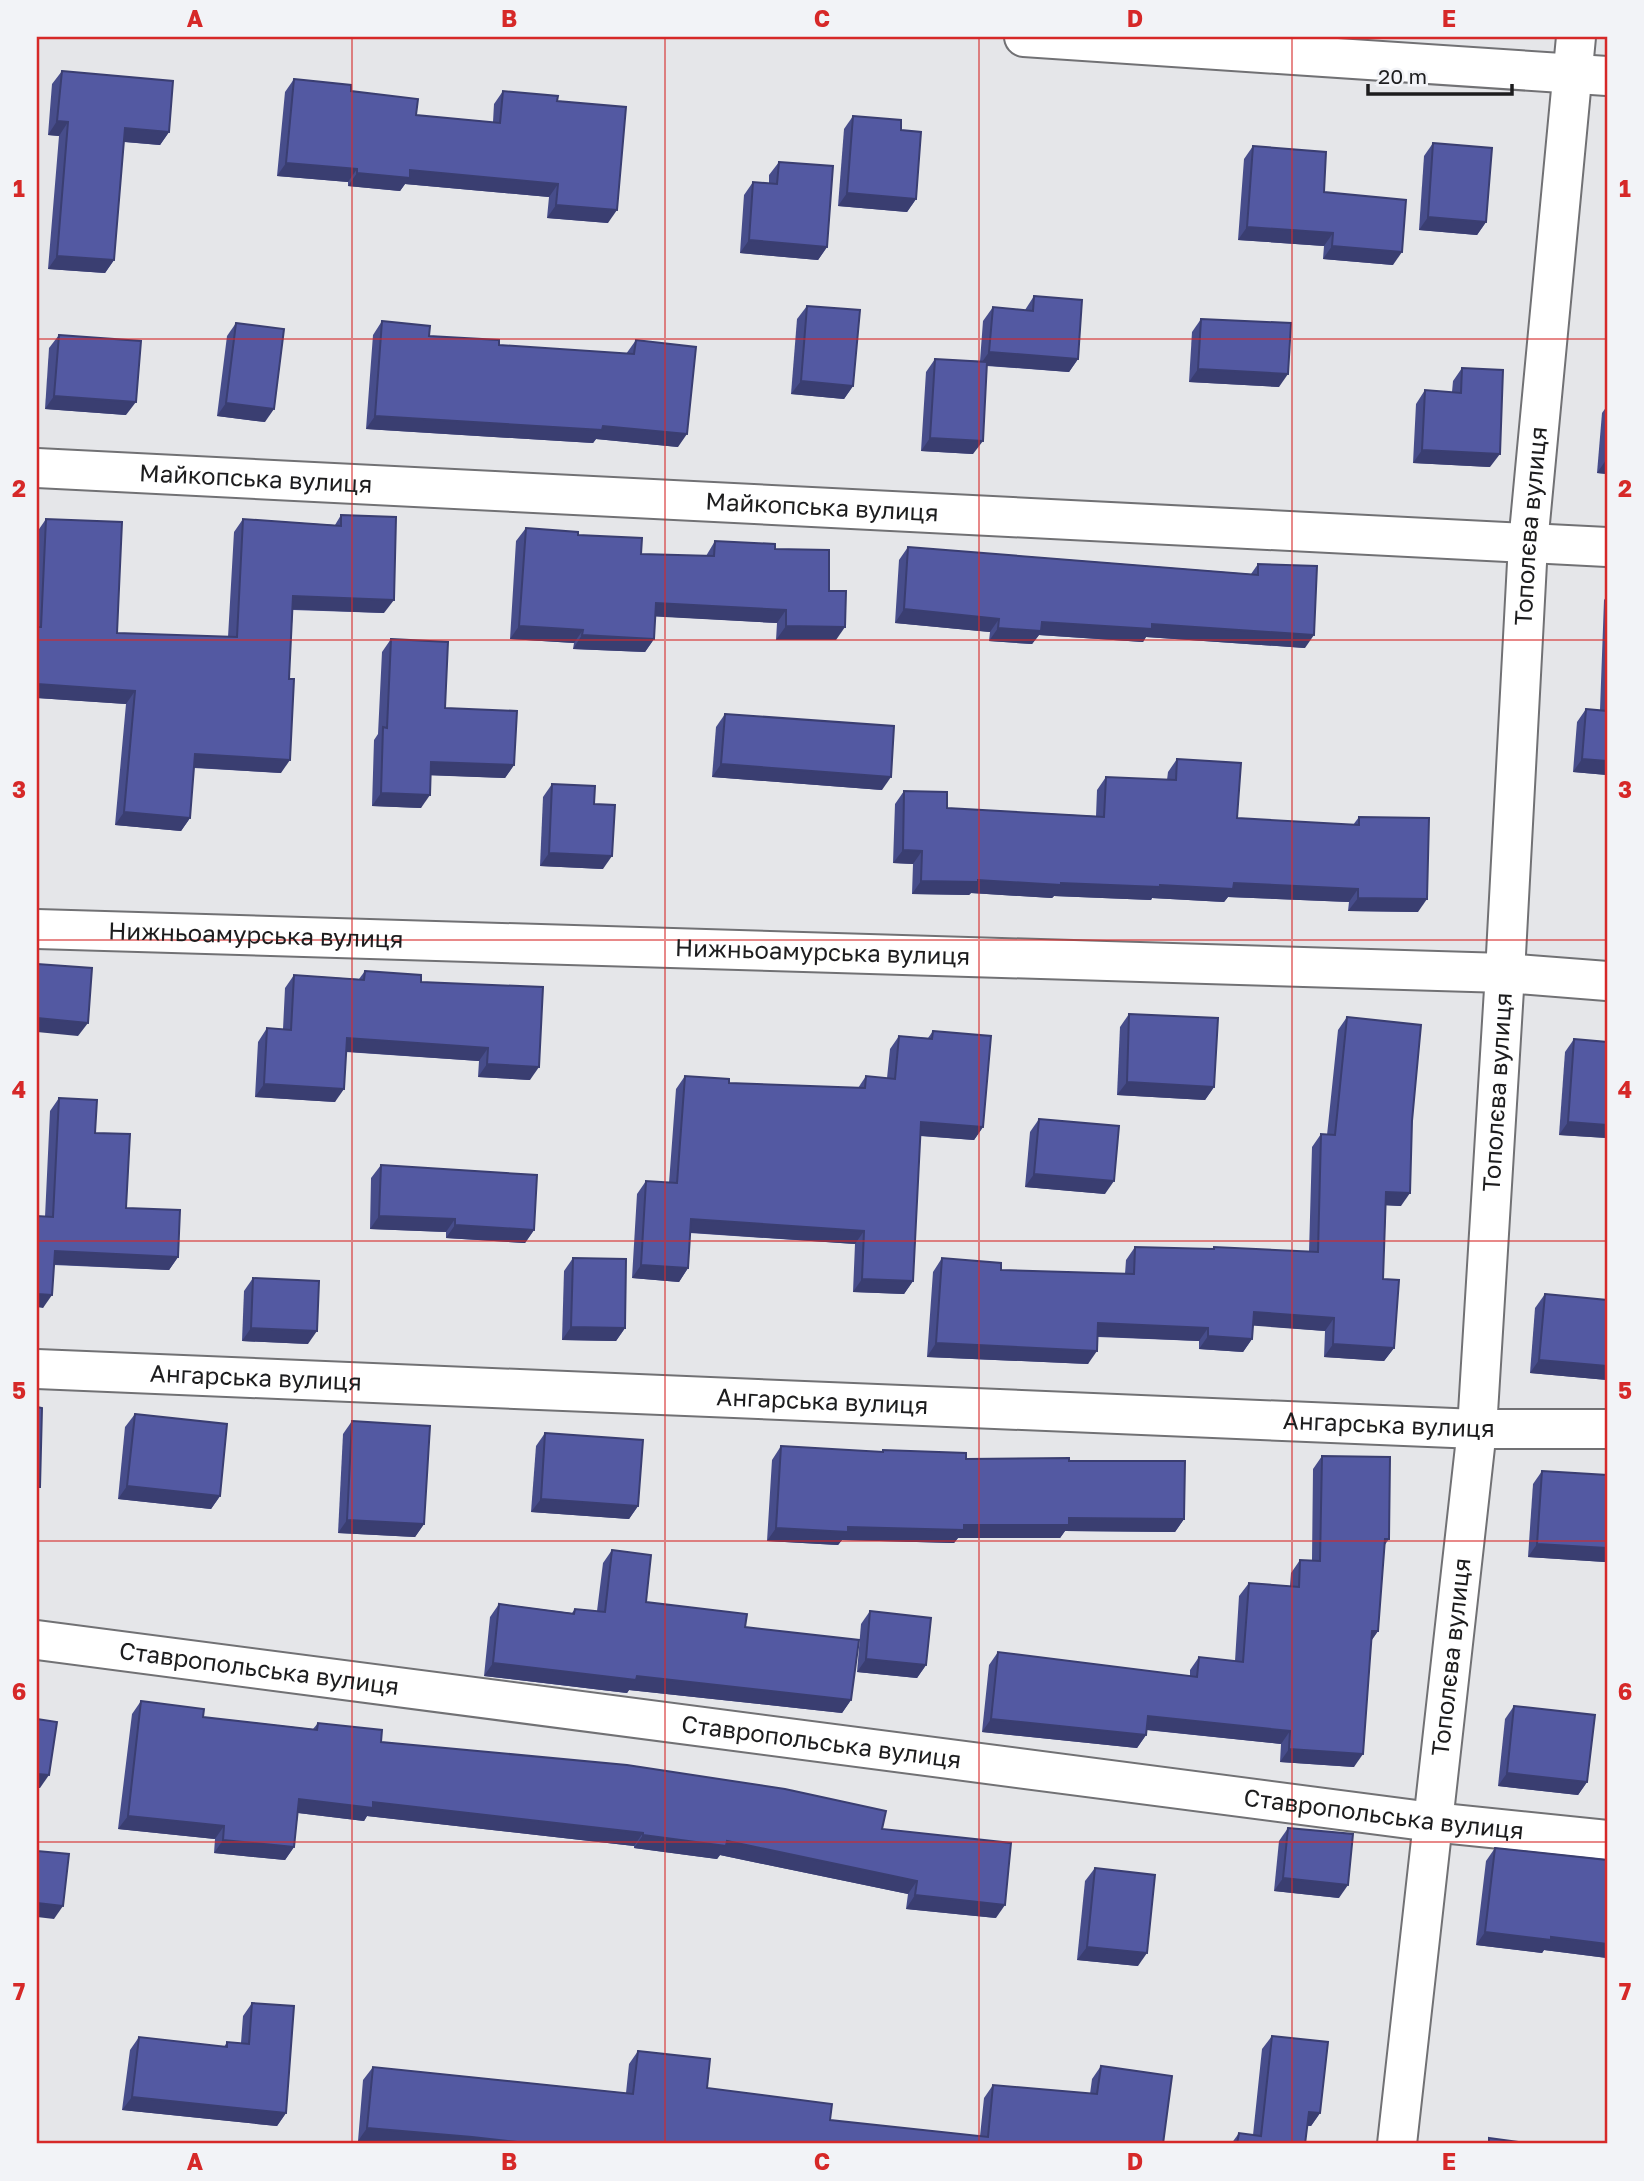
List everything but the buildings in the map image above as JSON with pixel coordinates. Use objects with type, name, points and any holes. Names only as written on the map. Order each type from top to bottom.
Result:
[{"type":"street","points":[[1024,37],[1585,62]]},
{"type":"street","name":"Тополєва вулиця","points":[[1397,2144],[1477,1429],[1528,544],[1585,62]]},
{"type":"street","name":"Майкопська вулиця","points":[[37,468],[1607,547]]},
{"type":"street","name":"Нижньоамурська вулиця","points":[[37,929],[1505,973],[1607,981]]},
{"type":"street","name":"Ангарська вулиця","points":[[37,1369],[1477,1429],[1607,1429]]},
{"type":"street","name":"Ставропольська вулиця","points":[[37,1640],[1432,1822],[1607,1840]]}]
